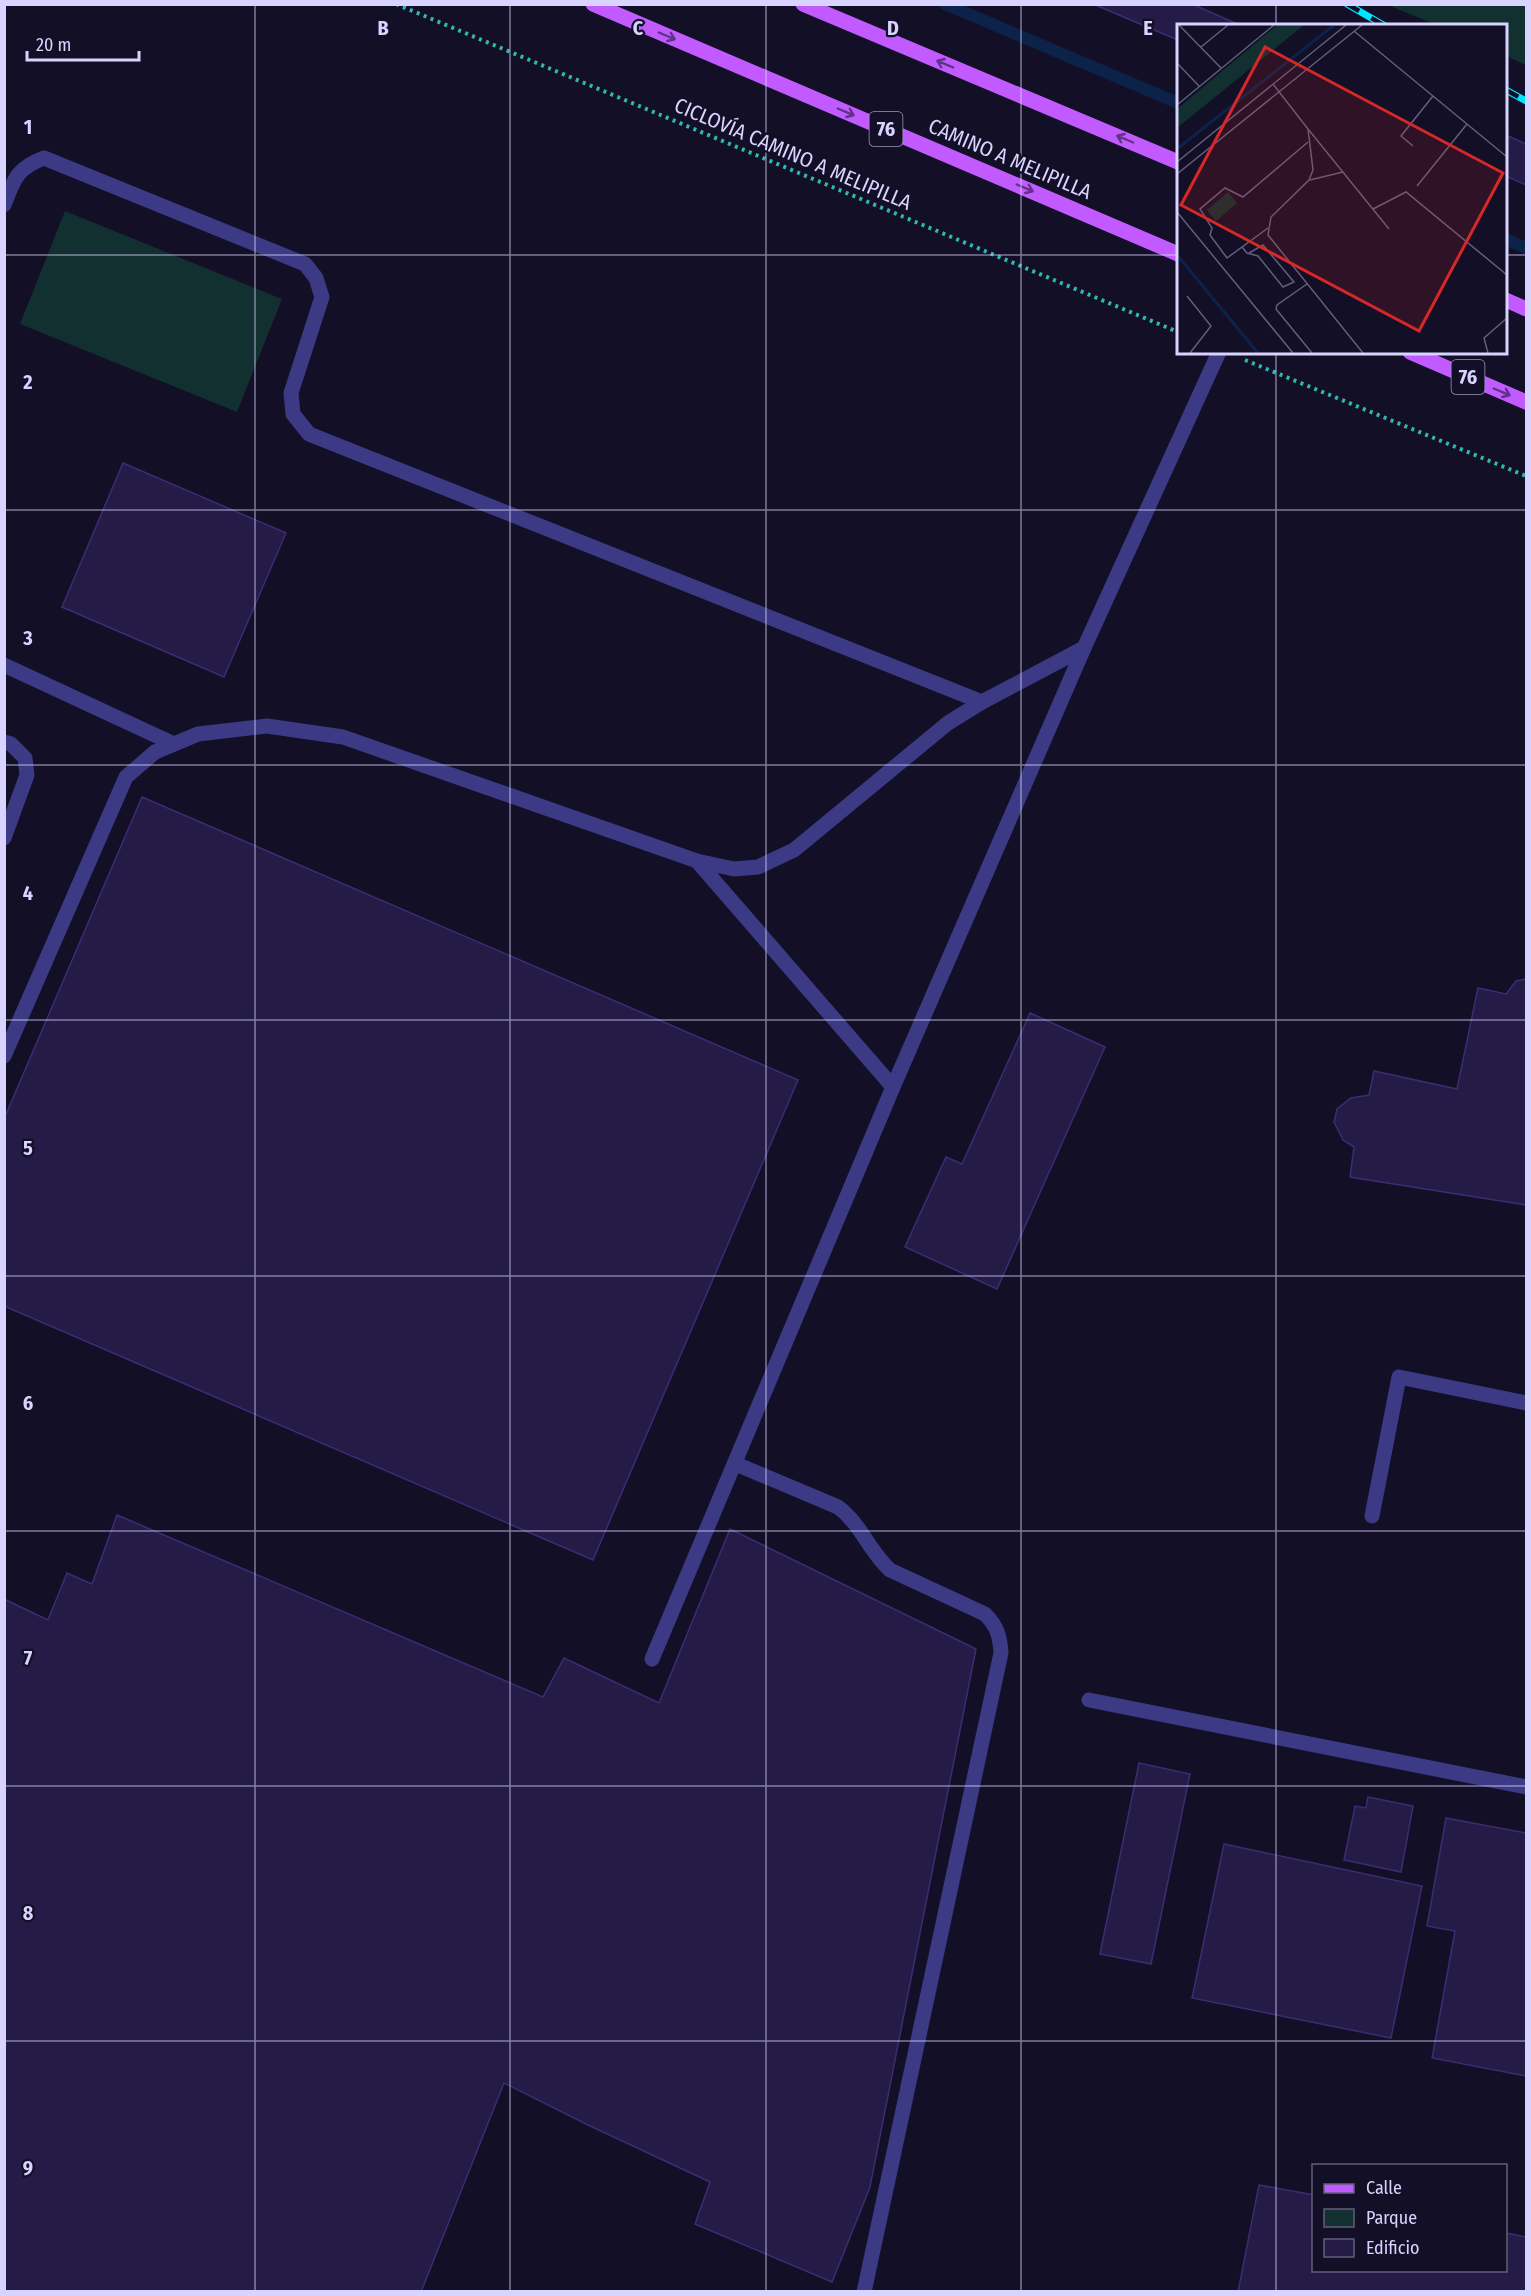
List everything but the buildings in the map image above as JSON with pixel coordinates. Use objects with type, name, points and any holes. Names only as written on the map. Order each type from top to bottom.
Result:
[{"type":"main road","name":"CAMINO A MELIPILLA","points":[[593,4],[1177,253]]},
{"type":"main road","points":[[802,4],[1177,161]]},
{"type":"main road","points":[[1507,300],[1527,309]]},
{"type":"main road","name":"76","points":[[1415,354],[1527,402]]},
{"type":"lane","points":[[4,205],[15,177],[28,164],[44,158],[305,264],[316,278],[322,297],[291,393],[292,414],[309,434],[982,702]]},
{"type":"lane","points":[[652,1659],[893,1087],[1084,648],[1218,354]]},
{"type":"lane","points":[[4,1056],[126,777],[155,752],[198,734],[267,726],[343,736],[697,861],[734,869],[758,867],[794,850],[948,723],[982,702],[1084,648]]},
{"type":"lane","points":[[4,665],[174,744]]},
{"type":"lane","points":[[4,742],[11,744],[25,758],[27,775],[4,838]]},
{"type":"lane","points":[[697,861],[893,1087]]},
{"type":"lane","points":[[1372,1516],[1399,1377],[1527,1403]]},
{"type":"lane","points":[[736,1464],[838,1507],[850,1516],[878,1560],[890,1570],[985,1614],[995,1624],[1000,1642],[1001,1653],[864,2292]]},
{"type":"lane","points":[[1089,1700],[1527,1787]]},
{"type":"path","name":"CICLOVÍA CAMINO A MELIPILLA","points":[[396,4],[1177,331]]},
{"type":"path","points":[[1239,357],[1527,476]]},
{"type":"green space","points":[[1388,5],[1526,5],[1526,65],[1507,56],[1507,24],[1434,24]]},
{"type":"green space","points":[[65,211],[282,299],[237,412],[20,324]]},
{"type":"waterway","points":[[945,4],[1177,103]]},
{"type":"waterway","points":[[1507,239],[1526,248]]},
{"type":"railway","points":[[1347,4],[1382,24]]},
{"type":"railway","points":[[1507,91],[1526,101]]}]
